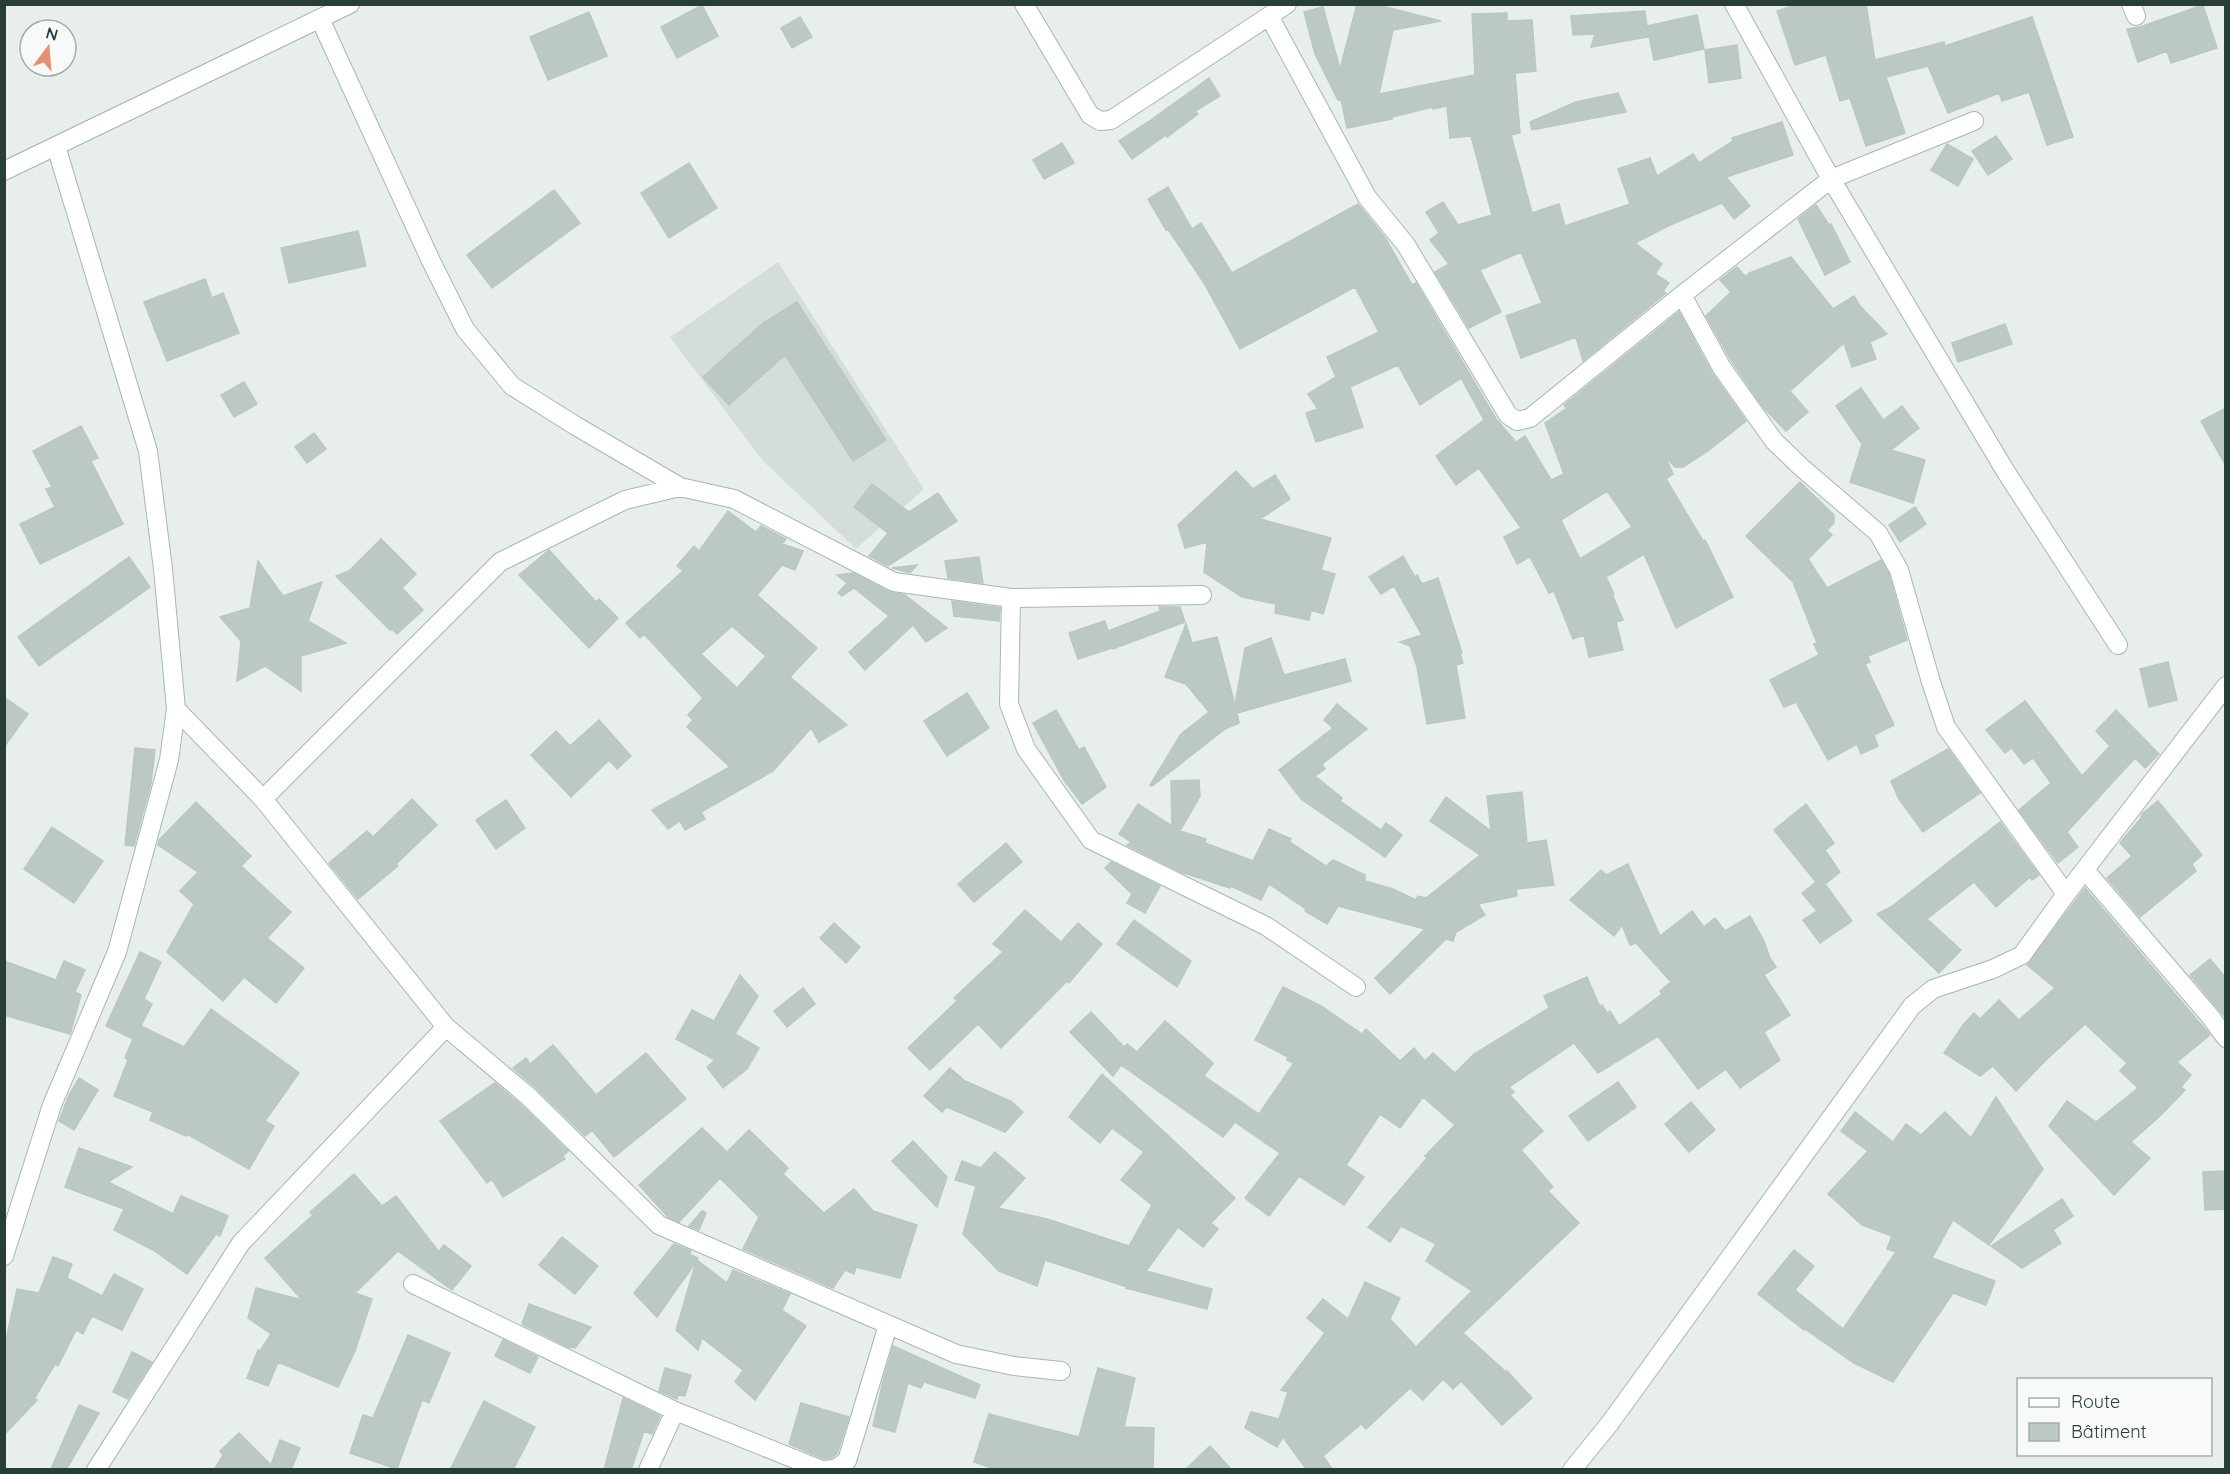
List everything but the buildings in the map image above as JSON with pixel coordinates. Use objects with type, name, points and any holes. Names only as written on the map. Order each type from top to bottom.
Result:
[{"type":"street","points":[[4,171],[350,4]]},
{"type":"street","points":[[1024,4],[1090,115],[1100,121],[1111,120],[1287,4]]},
{"type":"street","points":[[1734,4],[1831,179],[2006,472],[2118,645]]},
{"type":"street","points":[[1269,16],[1367,197],[1406,245],[1508,415],[1517,421],[1530,418],[1682,295],[1831,179],[1974,121]]},
{"type":"street","points":[[320,20],[431,261],[465,329],[512,386],[680,487],[734,499],[894,582],[1011,598],[1202,595]]},
{"type":"street","points":[[4,1256],[52,1105],[117,952],[169,760],[176,709],[163,568],[148,451],[56,146]]},
{"type":"street","points":[[1682,295],[1722,368],[1774,441],[1878,533],[1899,570],[1946,727],[2066,894]]},
{"type":"street","points":[[263,800],[500,562],[625,500],[680,487]]},
{"type":"street","points":[[1011,598],[1009,704],[1026,749],[1091,840],[1266,926],[1356,987]]},
{"type":"street","points":[[1572,1470],[1610,1423],[1912,1006],[1934,989],[1993,969],[2022,954],[2226,686]]},
{"type":"street","points":[[176,709],[263,800],[446,1027],[528,1096],[659,1225],[956,1354],[1014,1366],[1060,1371]]},
{"type":"street","points":[[2085,870],[2210,1015],[2226,1038]]},
{"type":"street","points":[[96,1470],[241,1243],[446,1027]]},
{"type":"street","points":[[412,1284],[675,1411],[824,1470],[835,1468],[847,1461],[888,1325]]},
{"type":"street","points":[[648,1470],[675,1411]]},
{"type":"shaded area","points":[[778,262],[924,489],[856,549],[763,461],[670,337]]}]
